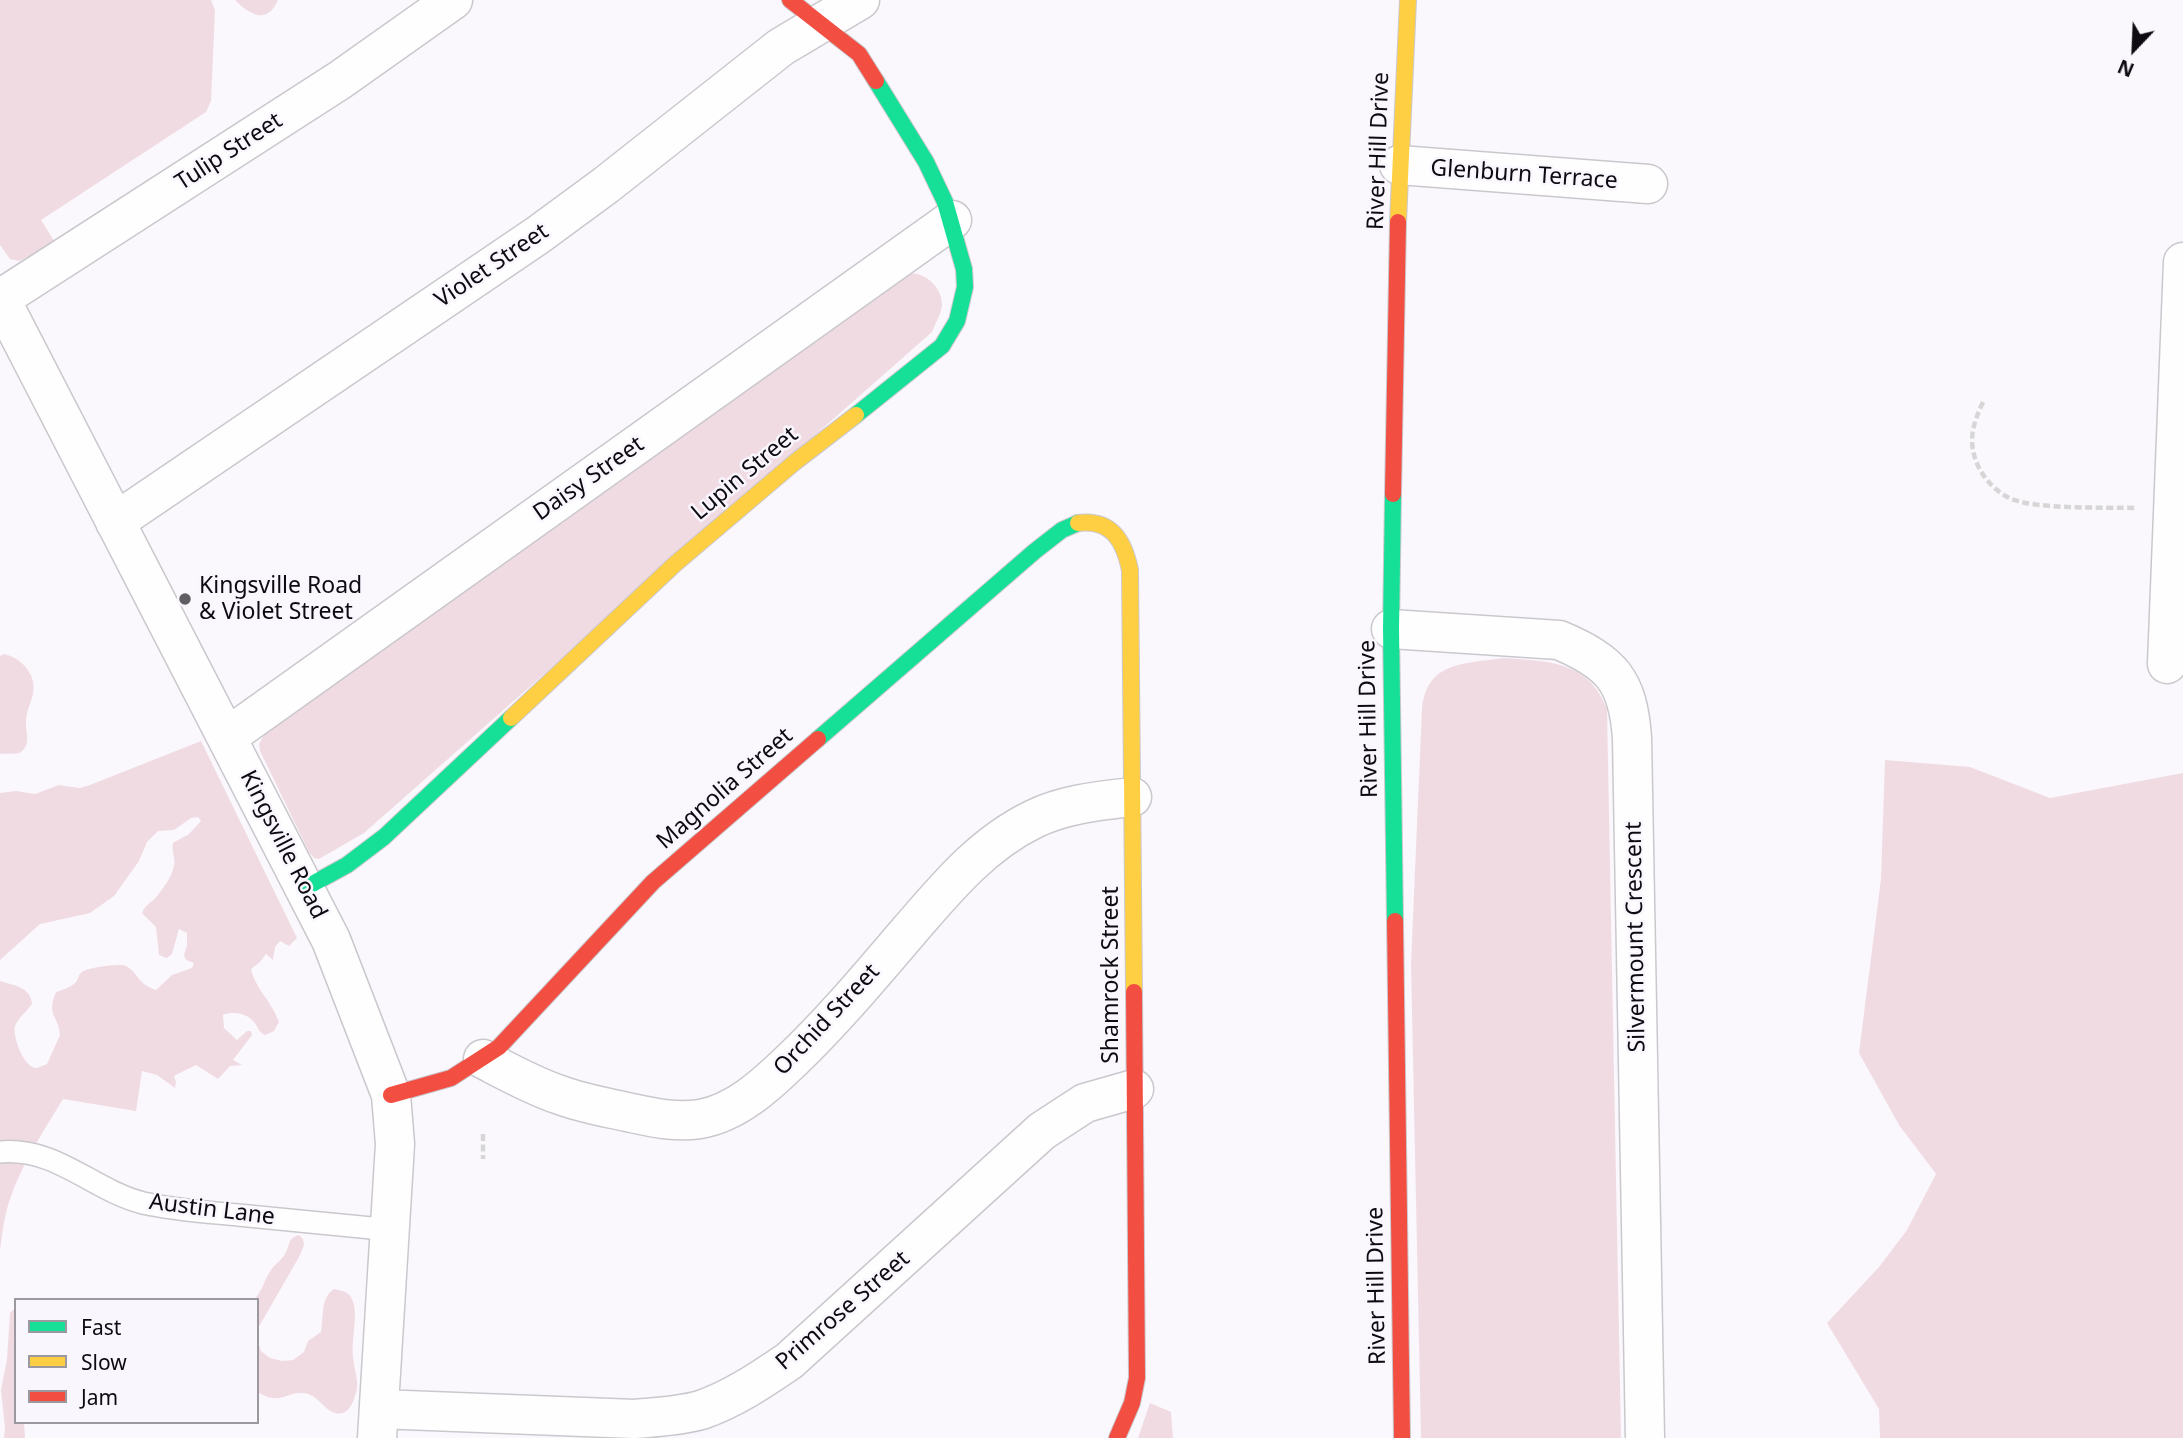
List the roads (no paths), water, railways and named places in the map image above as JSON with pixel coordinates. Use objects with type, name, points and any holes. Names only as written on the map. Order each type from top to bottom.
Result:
[{"type":"street","name":"Tulip Street","points":[[0,298],[340,80],[453,0]]},
{"type":"street","points":[[790,0],[821,24]]},
{"type":"street","name":"Violet Street","points":[[115,522],[538,235],[607,185],[772,54],[860,0]]},
{"type":"street","name":"River Hill Drive","points":[[1402,1438],[1391,629],[1399,165],[1408,0]]},
{"type":"street","name":"Lupin Street","points":[[305,888],[347,865],[384,837],[666,571],[809,450],[942,346],[957,321],[965,288],[964,269],[952,220],[926,162],[865,64],[850,45],[821,24]]},
{"type":"street","name":"Glenburn Terrace","points":[[1399,165],[1648,184]]},
{"type":"street","name":"Daisy Street","points":[[227,737],[952,220]]},
{"type":"street","points":[[2166,664],[2183,262]]},
{"type":"street","name":"Kingsville Road","points":[[0,298],[331,940],[391,1095],[396,1144],[378,1423]]},
{"type":"street","name":"Magnolia Street","points":[[391,1095],[451,1078],[483,1059],[519,1027],[653,882],[1049,540],[1069,527],[1084,522],[1097,523]]},
{"type":"street","name":"Shamrock Street","points":[[1097,523],[1107,527],[1122,541],[1128,554],[1130,570],[1137,1378],[1132,1403],[1117,1438]]},
{"type":"street","name":"Silvermount Crescent","points":[[1391,629],[1559,640],[1583,650],[1602,663],[1615,676],[1625,693],[1631,716],[1632,737],[1644,1438]]},
{"type":"street","name":"Orchid Street","points":[[483,1059],[561,1096],[645,1116],[681,1121],[725,1112],[746,1100],[806,1047],[956,876],[997,842],[1035,818],[1059,809],[1132,797]]},
{"type":"street","name":"Primrose Street","points":[[378,1423],[635,1419],[701,1410],[723,1401],[767,1376],[799,1352],[1050,1126],[1086,1103],[1134,1089]]},
{"type":"lane","name":"Austin Lane","points":[[0,1152],[12,1151],[48,1158],[65,1164],[110,1190],[142,1202],[197,1211],[392,1230]]},
{"type":"place","name":"Kingsville Road & Violet Street","points":[[185,599]]}]
